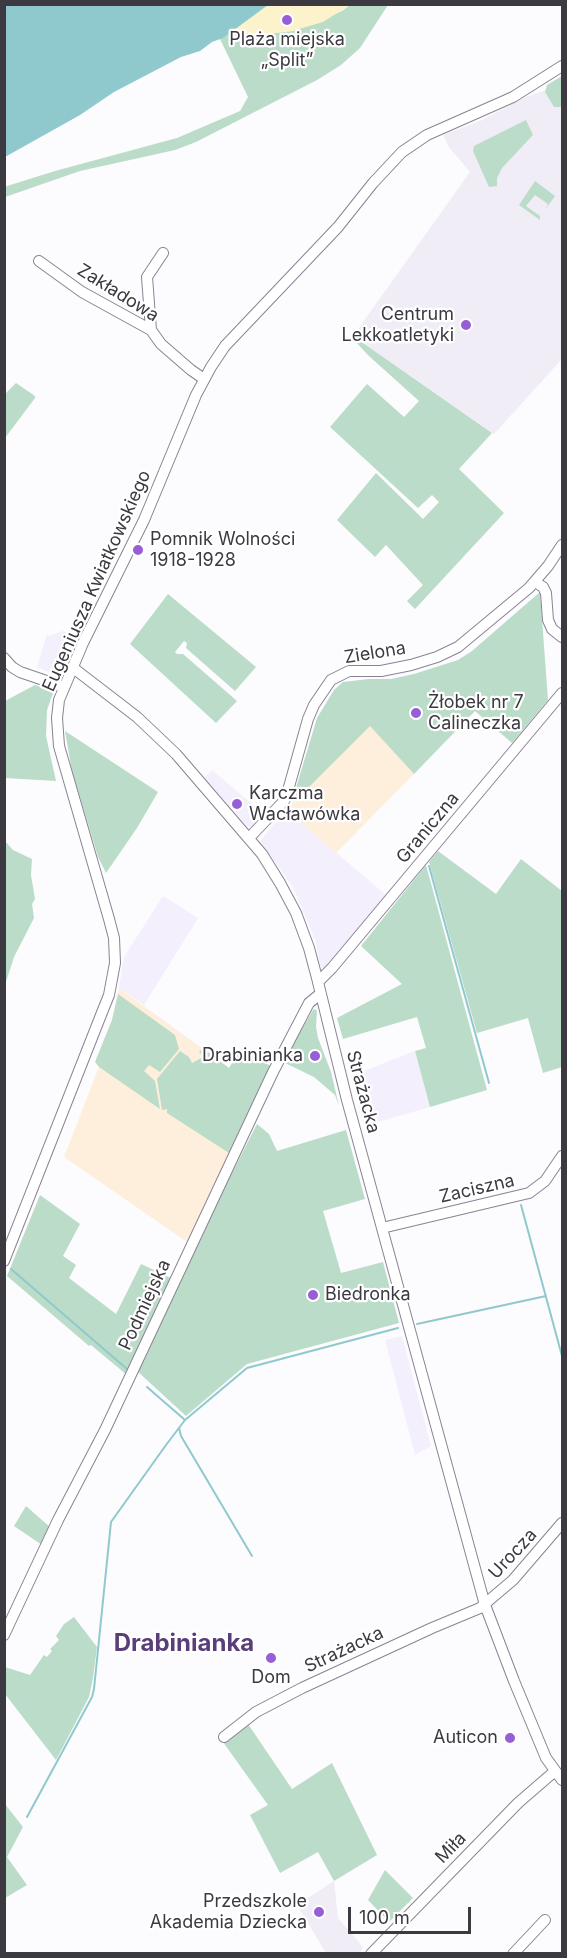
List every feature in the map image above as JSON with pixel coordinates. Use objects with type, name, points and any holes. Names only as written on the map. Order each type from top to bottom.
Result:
[{"type":"street","name":"Eugeniusza Kwiatkowskiego","points":[[4,1261],[109,994],[115,963],[114,938],[59,746],[58,708],[72,668],[144,520],[204,379],[225,346],[338,227],[373,183],[402,152],[427,135],[513,97],[562,66]]},
{"type":"street","points":[[152,330],[147,278],[163,253]]},
{"type":"street","name":"Zakładowa","points":[[39,261],[82,291],[152,330],[161,344],[204,379]]},
{"type":"street","name":"Zielona","points":[[249,838],[284,801],[305,725],[314,705],[331,680],[349,671],[392,670],[446,653],[468,640],[535,582],[562,545]]},
{"type":"street","points":[[535,582],[543,587],[546,593],[548,620],[552,629],[562,638]]},
{"type":"street","points":[[4,658],[20,672],[64,687]]},
{"type":"street","name":"Strażacka","points":[[72,668],[137,717],[159,737],[249,838],[273,871],[292,905],[309,948],[485,1605],[546,1758],[559,1776]]},
{"type":"street","name":"Graniczna","points":[[318,982],[562,693]]},
{"type":"street","name":"Podmiejska","points":[[4,1635],[58,1520],[105,1430],[273,1072],[309,1004],[320,994]]},
{"type":"street","name":"Zaciszna","points":[[382,1227],[529,1193],[545,1181],[562,1156]]},
{"type":"street","name":"Urocza","points":[[485,1605],[513,1580],[562,1523]]},
{"type":"street","name":"Strażacka","points":[[224,1737],[256,1712],[302,1688],[485,1605]]},
{"type":"street","name":"Miła","points":[[374,1952],[518,1803],[559,1776]]},
{"type":"street","points":[[513,1953],[545,1920]]},
{"type":"shaded area","points":[[562,79],[562,359],[494,434],[353,336],[470,172],[449,147],[443,135],[480,121],[526,97],[546,90]]},
{"type":"shaded area","points":[[63,631],[79,638],[68,662],[58,676],[37,667],[47,634],[49,636]]},
{"type":"shaded area","points":[[370,725],[414,774],[336,853],[286,810]]},
{"type":"shaded area","points":[[212,770],[253,805],[270,807],[274,803],[254,827],[248,827],[205,778]]},
{"type":"shaded area","points":[[286,810],[386,895],[324,968],[320,966],[316,942],[293,887],[260,841]]},
{"type":"shaded area","points":[[163,896],[198,918],[144,1005],[119,988],[124,957]]},
{"type":"shaded area","points":[[119,988],[229,1068],[241,1049],[272,1067],[190,1244],[64,1157],[99,1067],[95,1062],[112,1020]]},
{"type":"shaded area","points":[[415,1051],[430,1107],[364,1126],[351,1076]]},
{"type":"shaded area","points":[[402,1336],[431,1446],[415,1455],[385,1340]]},
{"type":"shaded area","name":"Przedszkole Akademia Dziecka","points":[[334,1881],[338,1918],[363,1947],[360,1953],[326,1953],[297,1905]]},
{"type":"green space","points":[[350,5],[388,5],[360,48],[341,65],[317,80],[196,142],[175,150],[80,171],[5,197],[4,187],[177,138],[240,111],[248,97],[220,39],[233,30],[257,35],[292,31],[342,11]]},
{"type":"green space","points":[[562,76],[562,107],[554,107],[545,92],[547,85]]},
{"type":"green space","points":[[526,120],[533,135],[502,168],[497,178],[497,186],[489,187],[473,151],[474,146]]},
{"type":"green space","points":[[535,181],[555,196],[545,210],[548,204],[535,195],[526,206],[540,216],[540,220],[519,205]]},
{"type":"green space","points":[[353,336],[492,433],[459,469],[504,513],[415,609],[407,601],[423,585],[386,545],[375,557],[337,520],[376,473],[423,519],[439,502],[432,495],[418,508],[330,427],[367,384],[404,417],[419,401],[369,356],[352,338]]},
{"type":"green space","points":[[16,383],[35,398],[5,438],[5,394]]},
{"type":"green space","points":[[540,592],[548,700],[512,743],[475,711],[414,774],[370,726],[295,801],[293,798],[317,718],[334,690],[343,682],[391,679],[458,660],[472,651]]},
{"type":"green space","points":[[168,594],[256,667],[235,691],[186,648],[187,643],[184,641],[175,652],[183,654],[237,701],[216,723],[130,644]]},
{"type":"green space","points":[[35,685],[51,690],[53,693],[47,710],[46,736],[56,781],[5,778],[5,701]]},
{"type":"green space","points":[[65,731],[158,792],[106,873],[98,857],[72,771]]},
{"type":"green space","points":[[5,841],[13,850],[32,859],[31,875],[35,899],[32,904],[34,918],[14,957],[5,985]]},
{"type":"green space","points":[[438,851],[496,894],[521,859],[562,891],[562,1067],[543,1073],[528,1018],[477,1033],[429,862]]},
{"type":"green space","points":[[426,865],[487,1090],[430,1107],[415,1051],[426,1048],[417,1017],[343,1039],[337,1018],[402,984],[361,946]]},
{"type":"green space","points":[[118,994],[175,1035],[179,1049],[160,1072],[149,1065],[144,1071],[155,1081],[160,1109],[95,1062],[112,1020]]},
{"type":"green space","points":[[315,1009],[318,1038],[331,1072],[339,1106],[335,1095],[314,1077],[283,1062]]},
{"type":"green space","points":[[204,1049],[229,1068],[241,1049],[272,1067],[232,1155],[167,1113],[167,1109],[162,1110],[157,1079],[180,1051],[189,1057],[192,1063],[203,1057],[199,1051]]},
{"type":"green space","points":[[257,1124],[269,1134],[277,1151],[346,1130],[365,1199],[323,1211],[341,1273],[383,1262],[399,1323],[247,1364],[186,1416],[136,1370],[231,1166],[233,1171]]},
{"type":"green space","points":[[40,1195],[80,1224],[63,1256],[76,1265],[69,1278],[116,1314],[141,1264],[173,1279],[127,1375],[91,1345],[89,1346],[7,1276]]},
{"type":"green space","points":[[26,1506],[51,1528],[42,1545],[14,1526]]},
{"type":"green space","points":[[74,1617],[97,1647],[89,1697],[56,1760],[5,1694],[5,1667],[30,1675],[44,1655],[47,1657],[52,1651],[50,1649],[59,1640],[56,1636],[64,1624]]},
{"type":"green space","points":[[248,1724],[292,1789],[332,1763],[377,1855],[334,1881],[318,1852],[280,1873],[250,1815],[268,1805],[223,1742]]},
{"type":"green space","points":[[5,1804],[23,1827],[7,1857],[27,1885],[5,1898]]},
{"type":"green space","points":[[385,1870],[413,1898],[389,1922],[368,1900]]},
{"type":"sand","name":"Plaża miejska „Split”","points":[[268,5],[350,5],[323,22],[292,31],[257,35],[233,30]]},
{"type":"water","points":[[4,5],[268,5],[223,38],[114,92],[80,115],[5,157]]},
{"type":"waterway","points":[[429,866],[489,1083]]},
{"type":"waterway","points":[[521,1205],[562,1356]]},
{"type":"waterway","points":[[11,1269],[127,1369]]},
{"type":"waterway","points":[[417,1324],[546,1296]]},
{"type":"waterway","points":[[185,1420],[247,1368],[398,1328]]},
{"type":"waterway","points":[[27,1817],[92,1697],[111,1522],[185,1420],[147,1387]]},
{"type":"waterway","points":[[179,1428],[181,1436],[252,1556]]},
{"type":"place","name":"Plaża miejska „Split”","points":[[287,20]]},
{"type":"place","name":"Centrum Lekkoatletyki","points":[[466,325]]},
{"type":"place","name":"Pomnik Wolności 1918-1928","points":[[138,550]]},
{"type":"place","name":"Żłobek nr 7 Calineczka","points":[[416,713]]},
{"type":"place","name":"Karczma Wacławówka","points":[[237,804]]},
{"type":"place","name":"Drabinianka","points":[[315,1056]]},
{"type":"place","name":"Biedronka","points":[[313,1295]]},
{"type":"place","name":"Dom","points":[[271,1658]]},
{"type":"place","name":"Auticon","points":[[510,1738]]},
{"type":"place","name":"Przedszkole Akademia Dziecka","points":[[319,1912]]},
{"type":"district","name":"Drabinianka","points":[[184,1644]]}]
